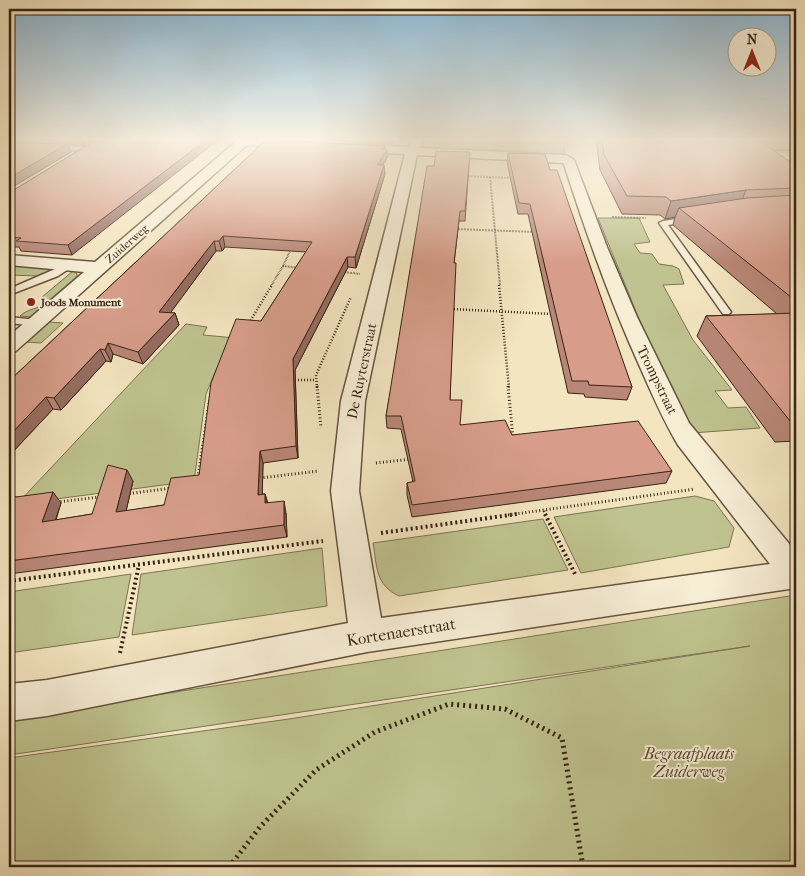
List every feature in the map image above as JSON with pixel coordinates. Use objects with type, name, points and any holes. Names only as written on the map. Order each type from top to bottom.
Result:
[{"type":"street","name":"Zuiderweg","points":[[9,347],[199,181]]},
{"type":"street","name":"De Ruyterstraat","points":[[367,636],[345,490],[336,469],[406,181]]},
{"type":"street","name":"Trompstraat","points":[[576,181],[599,247],[627,318],[678,425],[687,439],[796,574]]},
{"type":"street","points":[[9,260],[100,268]]},
{"type":"street","name":"Kortenaerstraat","points":[[9,703],[114,685],[367,636],[796,574]]},
{"type":"lane","points":[[701,217],[663,223],[726,312]]},
{"type":"lane","points":[[9,292],[38,279],[59,273],[69,266]]},
{"type":"lane","points":[[9,320],[37,323]]},
{"type":"path","points":[[490,181],[514,441]]},
{"type":"path","points":[[454,229],[540,232]]},
{"type":"path","points":[[244,331],[283,266],[291,249]]},
{"type":"path","points":[[283,266],[302,268]]},
{"type":"path","points":[[342,272],[383,275]]},
{"type":"path","points":[[443,309],[559,314]]},
{"type":"path","points":[[289,380],[316,380]]},
{"type":"path","points":[[197,485],[209,401],[212,392]]},
{"type":"path","points":[[256,478],[422,458]]},
{"type":"path","points":[[121,494],[178,488]]},
{"type":"path","points":[[55,502],[102,497]]},
{"type":"path","points":[[544,512],[590,603]]},
{"type":"path","points":[[114,685],[139,565]]},
{"type":"path","points":[[229,867],[260,827],[316,770],[375,732],[449,704],[505,709],[562,738],[583,867]]},
{"type":"green space","points":[[598,218],[639,218],[650,242],[634,244],[640,253],[652,254],[659,264],[679,269],[684,284],[663,285],[693,340],[732,390],[715,391],[728,408],[746,407],[760,428],[692,433],[654,356]]},
{"type":"green space","points":[[9,264],[68,270],[38,276],[9,275]]},
{"type":"green space","points":[[73,271],[77,274],[77,281],[33,317],[20,316],[46,302],[42,297]]},
{"type":"green space","points":[[49,322],[63,323],[41,343],[26,342]]},
{"type":"green space","points":[[186,324],[207,327],[203,335],[236,338],[216,370],[206,394],[194,481],[17,504]]},
{"type":"green space","points":[[695,496],[714,501],[734,528],[729,547],[581,573],[554,517]]},
{"type":"green space","points":[[543,519],[568,570],[399,596],[385,586],[378,574],[373,543]]},
{"type":"green space","points":[[322,548],[327,606],[132,635],[141,574]]},
{"type":"green space","points":[[131,574],[119,637],[9,653],[9,592]]},
{"type":"green space","name":"Begraafplaats Zuiderweg","points":[[796,595],[796,867],[9,867],[9,758],[289,719],[750,646],[9,755],[9,718]]},
{"type":"building","points":[[29,181],[152,181],[68,245],[16,241],[21,238],[9,237],[9,193]]},
{"type":"building","points":[[222,181],[379,181],[355,257],[347,257],[293,359],[296,446],[260,451],[258,495],[265,494],[265,503],[284,501],[284,525],[9,561],[9,495],[16,497],[53,492],[42,522],[92,514],[108,465],[127,470],[116,512],[164,505],[171,478],[199,475],[211,383],[236,319],[261,321],[312,242],[223,236],[219,241],[214,241],[159,312],[175,313],[138,352],[108,343],[105,350],[100,349],[54,398],[46,397],[9,436],[9,381]]},
{"type":"building","points":[[425,181],[468,181],[465,211],[460,211],[454,263],[456,263],[450,400],[462,400],[460,425],[505,420],[512,435],[638,421],[672,471],[412,505],[407,483],[415,481],[401,416],[386,416]]},
{"type":"building","points":[[514,181],[561,181],[632,387],[589,385],[588,381],[572,381],[530,204],[519,203]]},
{"type":"building","points":[[619,181],[796,181],[796,188],[746,190],[671,201],[666,197],[627,196]]},
{"type":"building","points":[[796,195],[796,301],[679,208],[747,198]]},
{"type":"building","points":[[796,313],[796,421],[790,421],[706,316]]},
{"type":"place","name":"Joods Monument","points":[[31,302]]}]
